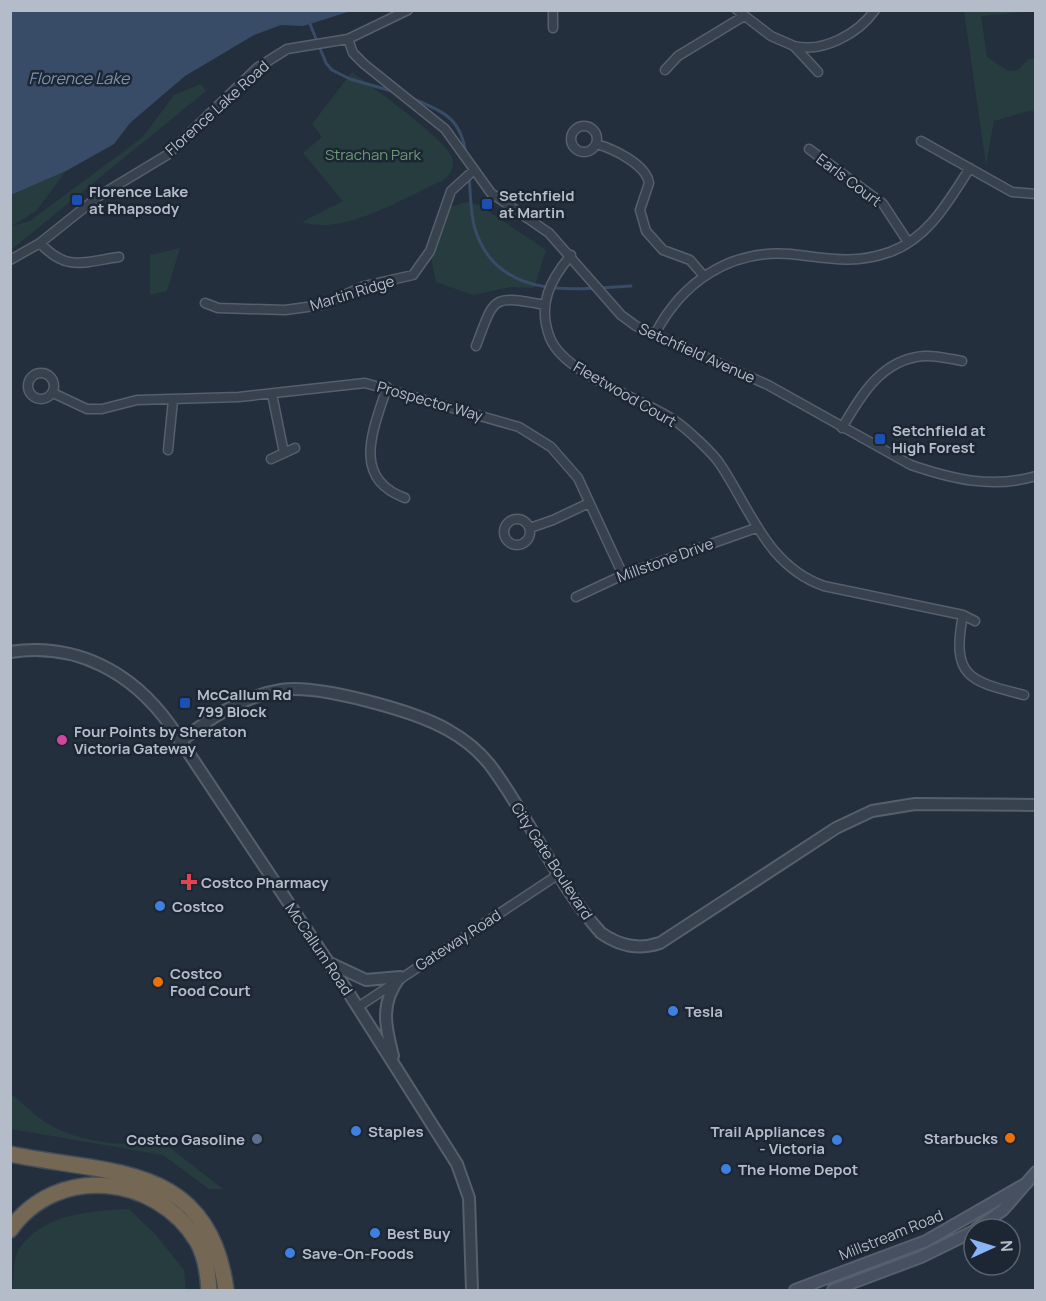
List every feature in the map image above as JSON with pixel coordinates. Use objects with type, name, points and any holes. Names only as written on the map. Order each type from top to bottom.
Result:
[{"type":"highway","points":[[10,1154],[137,1175],[163,1186],[185,1203],[203,1223],[216,1250],[226,1290]]},
{"type":"highway","points":[[10,1230],[37,1203],[62,1190],[91,1184],[124,1186],[150,1195],[177,1215],[198,1242],[207,1268],[209,1290]]},
{"type":"main road","name":"Millstream Road","points":[[993,1217],[1003,1210],[1035,1172]]},
{"type":"main road","name":"Millstream Road","points":[[795,1290],[926,1240],[1027,1183]]},
{"type":"main road","name":"Millstream Road","points":[[833,1290],[921,1257],[962,1236]]},
{"type":"street","name":"Florence Lake Road","points":[[10,260],[39,243],[99,196],[167,154],[257,68],[286,50],[348,39],[408,10]]},
{"type":"street","points":[[553,10],[553,28]]},
{"type":"street","points":[[665,70],[678,56],[740,13],[771,36],[805,49],[824,46],[853,31],[875,10]]},
{"type":"street","name":"Setchfield Avenue","points":[[348,39],[354,53],[364,64],[445,129],[491,193],[549,233],[571,255],[612,308],[636,326],[741,372],[889,455],[936,474],[961,480],[999,483],[1035,476]]},
{"type":"street","points":[[794,46],[818,72]]},
{"type":"street","points":[[921,141],[1012,192],[1035,194]]},
{"type":"street","points":[[597,144],[610,148],[646,173],[649,188],[640,210],[646,231],[663,250],[690,260],[704,275]]},
{"type":"street","name":"Earls Court","points":[[809,149],[883,204],[908,242]]},
{"type":"street","points":[[655,334],[678,297],[704,275],[732,261],[760,254],[790,254],[835,261],[863,259],[891,252],[934,223],[970,168]]},
{"type":"street","name":"Martin Ridge","points":[[205,303],[218,308],[285,310],[322,304],[364,286],[413,275],[430,251],[451,191],[474,170]]},
{"type":"street","points":[[39,243],[51,256],[62,262],[82,263],[119,257]]},
{"type":"street","name":"Fleetwood Court","points":[[571,255],[553,276],[545,305],[550,340],[563,357],[588,374],[674,420],[719,463],[756,528],[788,565],[815,582],[963,615],[975,621]]},
{"type":"street","points":[[476,346],[490,308],[495,302],[511,299],[545,305]]},
{"type":"street","points":[[842,428],[864,391],[879,375],[897,363],[925,355],[962,361]]},
{"type":"street","name":"Prospector Way","points":[[53,393],[87,409],[102,409],[137,400],[272,394],[347,383],[365,383],[387,387],[519,427],[551,447],[578,478],[623,574]]},
{"type":"street","points":[[387,387],[372,437],[371,459],[378,479],[387,492],[405,498]]},
{"type":"street","points":[[272,394],[284,453]]},
{"type":"street","points":[[168,450],[173,400]]},
{"type":"street","points":[[270,459],[295,448]]},
{"type":"street","points":[[530,528],[589,503]]},
{"type":"street","name":"Millstone Drive","points":[[576,597],[623,574],[756,528]]},
{"type":"street","points":[[963,615],[958,653],[969,674],[988,686],[1024,695]]},
{"type":"street","name":"McCallum Road","points":[[10,652],[62,652],[82,656],[119,674],[149,698],[358,1007],[447,1145],[463,1178],[469,1198],[472,1290]]},
{"type":"street","name":"City Gate Boulevard","points":[[180,742],[240,703],[269,693],[290,689],[332,692],[424,720],[465,741],[490,765],[559,874],[601,933],[628,946],[650,946],[669,938],[836,828],[872,811],[915,804],[1035,805]]},
{"type":"street","name":"Gateway Road","points":[[358,1007],[400,977],[559,874]]},
{"type":"street","points":[[327,961],[366,980],[400,977]]},
{"type":"street","points":[[395,1064],[385,1026],[385,1009],[392,989],[400,977]]},
{"type":"green space","points":[[964,11],[1035,11],[981,16],[987,57],[1008,71],[1018,70],[1028,59],[1036,59],[1035,113],[1032,110],[994,121],[986,165]]},
{"type":"green space","name":"Strachan Park","points":[[352,72],[436,138],[452,157],[452,168],[442,181],[354,220],[318,225],[302,222],[343,201],[303,153],[322,137],[312,124]]},
{"type":"green space","points":[[201,84],[206,91],[11,250],[11,195],[66,171],[36,211],[12,226],[30,221],[143,137],[174,95]]},
{"type":"green space","points":[[467,202],[479,205],[546,250],[534,288],[511,287],[473,295],[436,282],[431,258],[450,207]]},
{"type":"green space","points":[[180,248],[167,291],[150,295],[150,255]]},
{"type":"green space","points":[[10,1093],[45,1122],[77,1136],[121,1144],[164,1143],[223,1189],[209,1189],[163,1155],[11,1129]]},
{"type":"green space","points":[[129,1209],[156,1235],[184,1270],[186,1290],[12,1290],[17,1253],[29,1237],[41,1228],[69,1216]]},
{"type":"water","name":"Florence Lake","points":[[11,10],[351,11],[303,26],[281,25],[254,35],[185,76],[130,123],[114,144],[66,171],[11,195]]},
{"type":"waterway","points":[[310,24],[326,63],[332,70],[350,79],[395,92]]},
{"type":"waterway","points":[[412,98],[449,117],[460,131],[466,154]]},
{"type":"waterway","points":[[469,178],[475,229],[483,247],[494,262],[507,273],[539,286],[594,288]]},
{"type":"waterway","points":[[600,288],[631,286]]},
{"type":"place","name":"Florence Lake at Rhapsody","points":[[77,200]]},
{"type":"place","name":"Setchfield at Martin","points":[[487,204]]},
{"type":"place","name":"Setchfield at High Forest","points":[[880,439]]},
{"type":"place","name":"McCallum Rd 799 Block","points":[[185,703]]},
{"type":"place","name":"Four Points by Sheraton Victoria Gateway","points":[[62,740]]},
{"type":"place","name":"Costco Pharmacy","points":[[189,882]]},
{"type":"place","name":"Costco","points":[[160,906]]},
{"type":"place","name":"Costco Food Court","points":[[158,982]]},
{"type":"place","name":"Tesla","points":[[673,1011]]},
{"type":"place","name":"Staples","points":[[356,1131]]},
{"type":"place","name":"Starbucks","points":[[1010,1138]]},
{"type":"place","name":"Costco Gasoline","points":[[257,1139]]},
{"type":"place","name":"Trail Appliances - Victoria","points":[[837,1140]]},
{"type":"place","name":"The Home Depot","points":[[726,1169]]},
{"type":"place","name":"Best Buy","points":[[375,1233]]},
{"type":"place","name":"Save-On-Foods","points":[[290,1253]]}]
